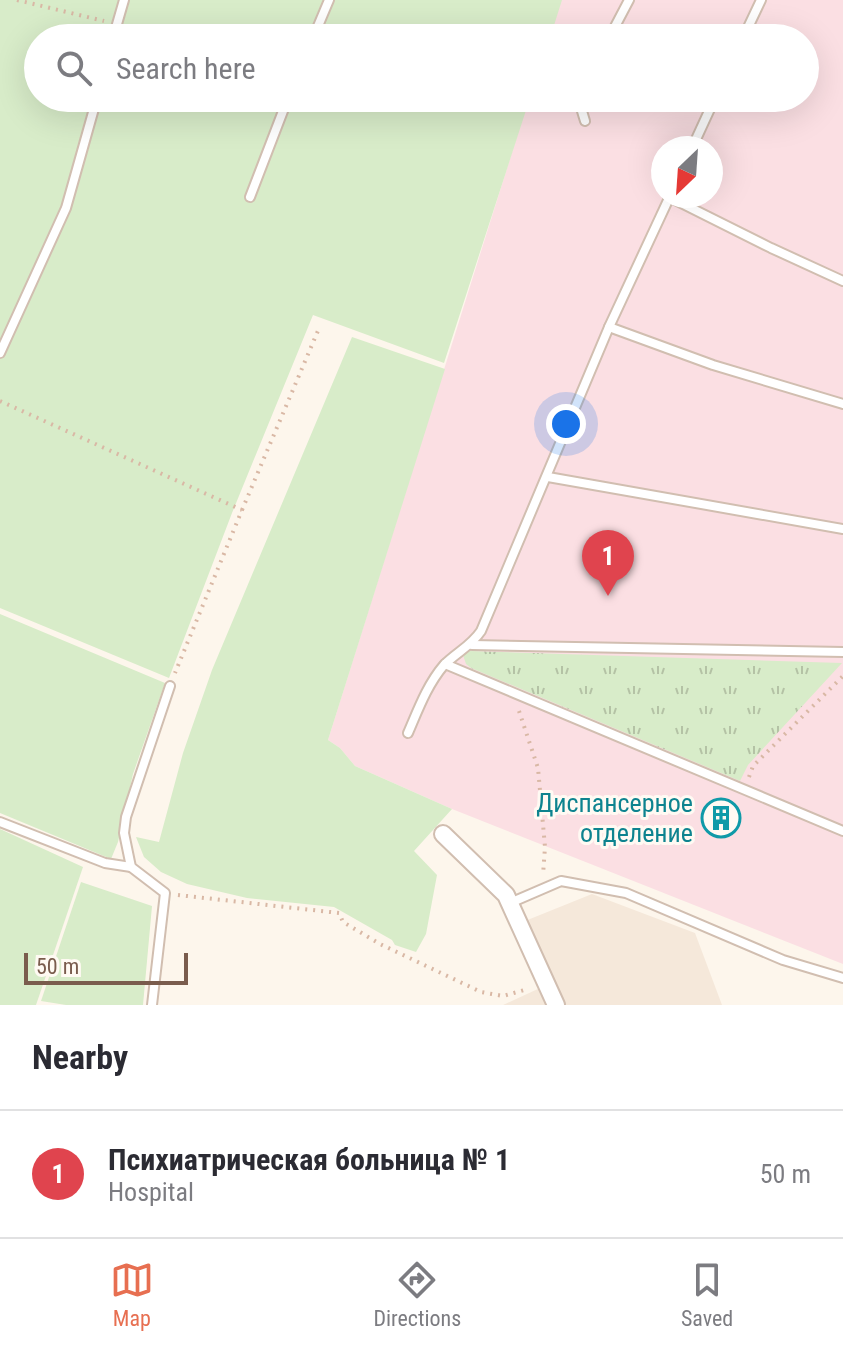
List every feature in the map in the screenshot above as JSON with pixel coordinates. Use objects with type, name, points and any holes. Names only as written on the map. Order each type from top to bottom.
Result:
[{"type":"street","points":[[443,834],[506,895],[556,1005]]},
{"type":"lane","points":[[117,24],[124,0]]},
{"type":"lane","points":[[319,24],[329,0]]},
{"type":"lane","points":[[616,24],[629,0]]},
{"type":"lane","points":[[750,24],[761,0]]},
{"type":"lane","points":[[0,353],[66,208],[93,112]]},
{"type":"lane","points":[[250,197],[283,112]]},
{"type":"lane","points":[[582,112],[585,121]]},
{"type":"lane","points":[[698,136],[709,112]]},
{"type":"lane","points":[[472,645],[481,631],[548,477],[609,327],[664,208]]},
{"type":"lane","points":[[694,208],[843,281]]},
{"type":"lane","points":[[609,327],[713,365],[843,404]]},
{"type":"lane","points":[[548,477],[843,529]]},
{"type":"lane","points":[[408,733],[431,681],[460,649],[472,645],[843,652]]},
{"type":"lane","points":[[445,664],[843,831]]},
{"type":"lane","points":[[131,867],[124,833],[126,817],[170,686]]},
{"type":"lane","points":[[0,822],[105,863],[131,867],[165,893],[152,1005]]},
{"type":"lane","points":[[510,903],[561,881],[626,893],[783,960],[843,978]]},
{"type":"path","points":[[17,0],[117,24]]},
{"type":"path","points":[[170,686],[320,326]]},
{"type":"path","points":[[0,401],[242,510]]},
{"type":"path","points":[[744,790],[753,766],[843,676]]},
{"type":"path","points":[[509,692],[538,768],[545,847],[542,889]]},
{"type":"path","points":[[165,893],[339,913],[343,922],[380,944],[481,992],[503,996],[546,984]]},
{"type":"shaded area","points":[[558,0],[843,0],[843,964],[452,809],[355,766],[340,748],[328,740],[525,112],[819,112],[819,24],[551,24]]},
{"type":"shaded area","points":[[592,894],[695,933],[722,1005],[503,1005],[553,982],[525,921]]},
{"type":"green space","points":[[0,0],[562,0],[554,24],[24,24],[24,112],[525,112],[444,363],[313,315],[169,678],[0,608]]},
{"type":"green space","points":[[352,337],[445,369],[328,740],[340,748],[355,766],[452,809],[414,851],[437,875],[426,934],[416,952],[395,945],[392,940],[334,907],[247,898],[187,884],[161,872],[144,857],[136,837],[159,842],[183,753],[212,670]]},
{"type":"green space","points":[[0,614],[165,683],[133,774],[118,842],[111,859],[0,813]]},
{"type":"green space","points":[[470,651],[842,663],[748,765],[740,781],[471,668],[463,655]]},
{"type":"green space","points":[[0,829],[83,867],[36,1005],[0,1005]]},
{"type":"green space","points":[[81,882],[152,906],[143,1005],[66,1005],[41,1001]]},
{"type":"place","name":"Психиатрическая больница № 1","points":[[608,596]]},
{"type":"place","name":"Диспансерное отделение","points":[[721,818]]}]
